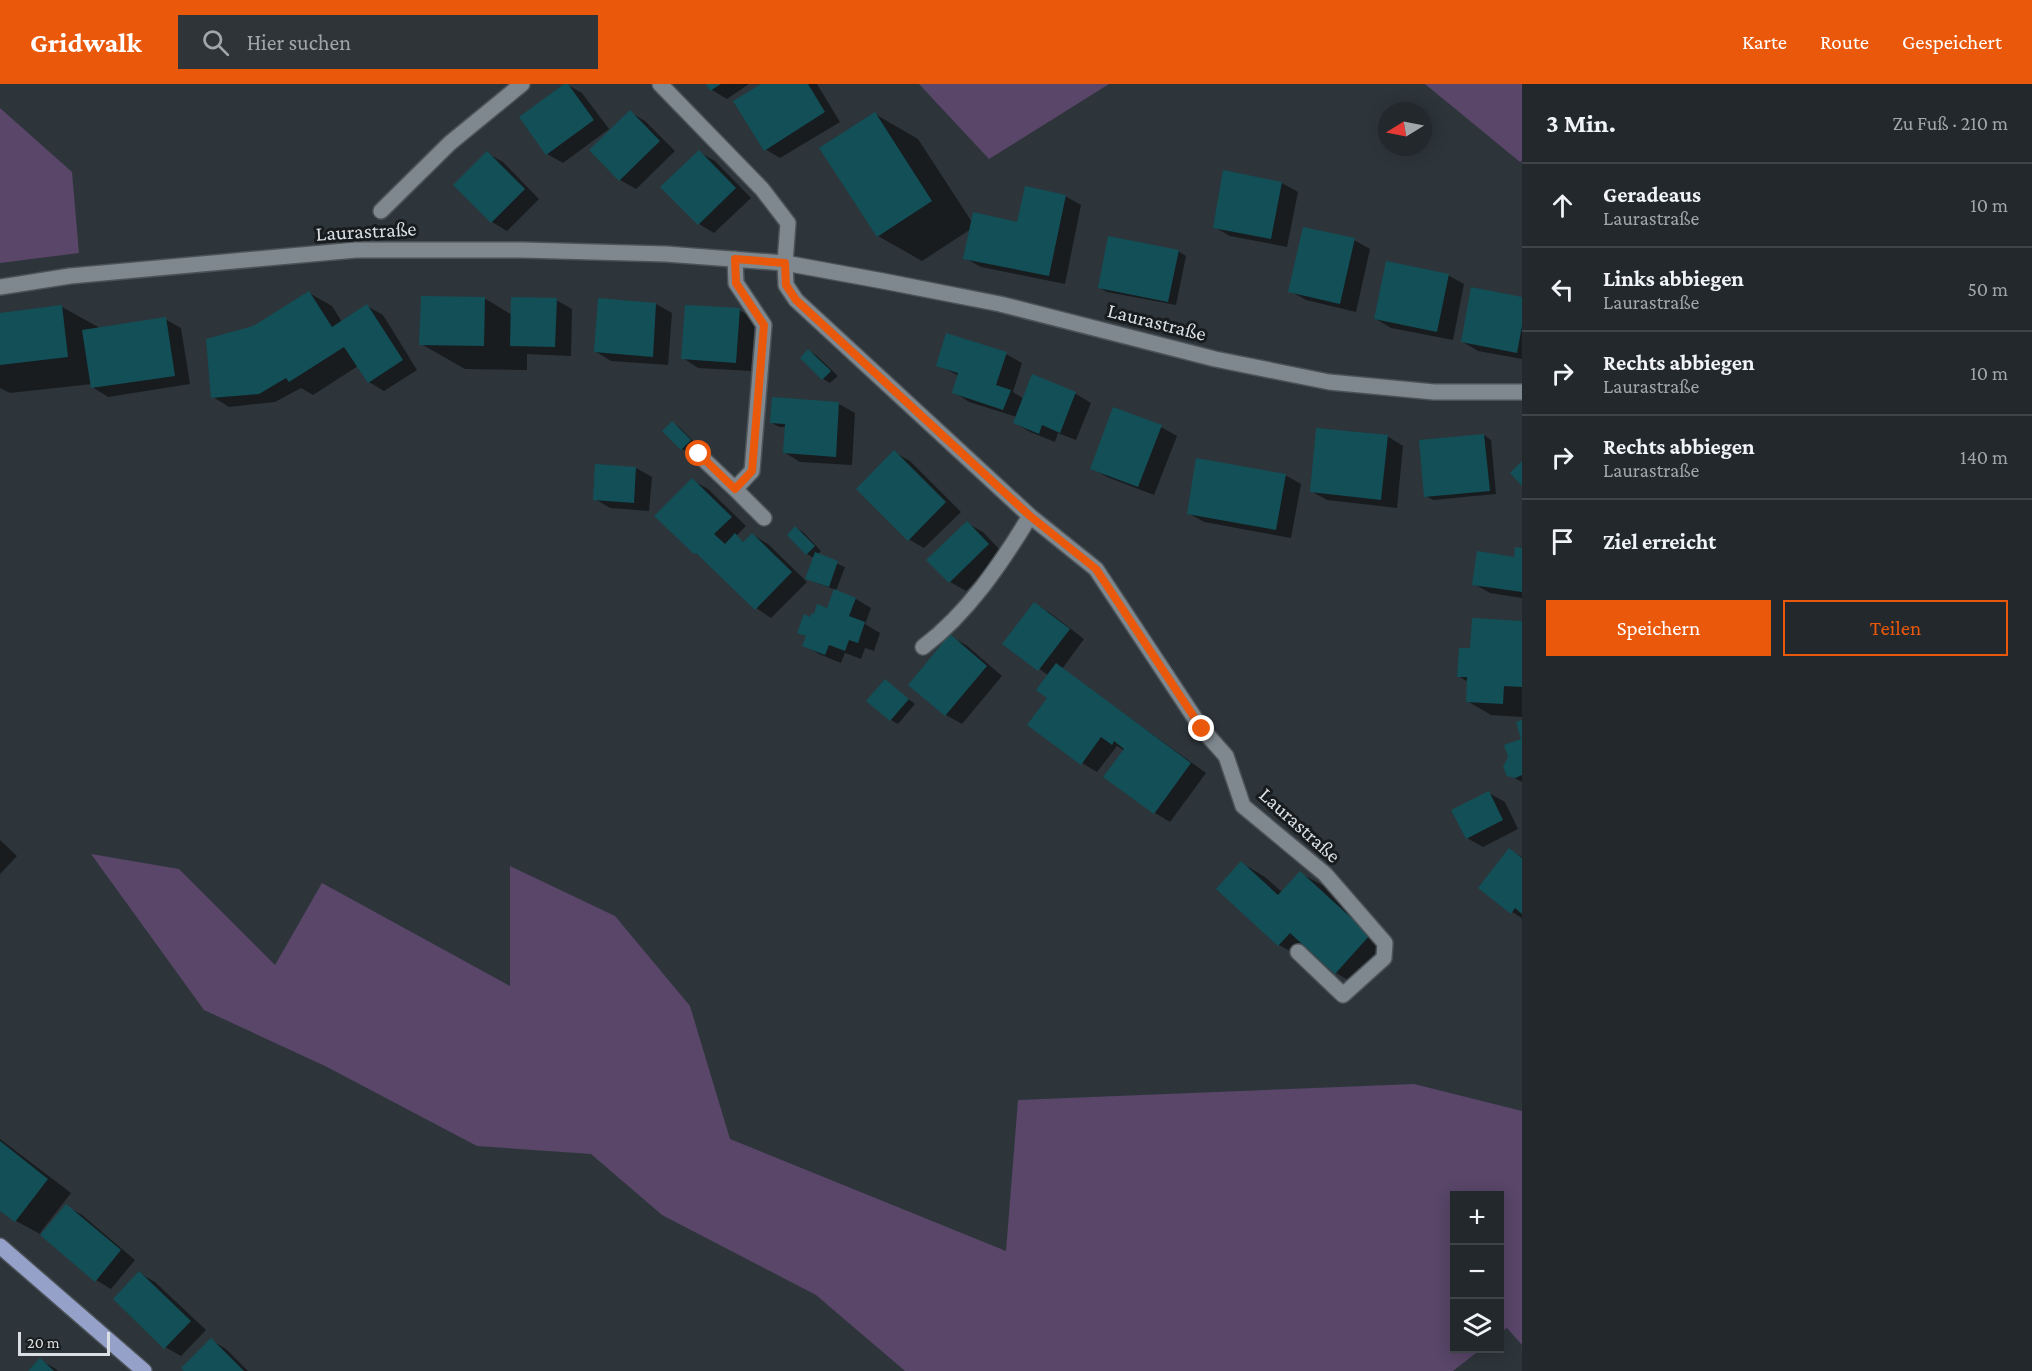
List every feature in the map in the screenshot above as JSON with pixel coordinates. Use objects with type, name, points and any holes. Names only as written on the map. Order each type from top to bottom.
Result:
[{"type":"main road","points":[[0,1246],[144,1371]]},
{"type":"street","name":"Laurastraße","points":[[381,211],[450,142],[522,84]]},
{"type":"street","name":"Laurastraße","points":[[660,84],[762,189],[788,223],[786,285],[796,300],[1030,516],[1096,569],[1202,729],[1226,756],[1243,806],[1325,874],[1385,943],[1384,958],[1343,995],[1298,952]]},
{"type":"street","name":"Laurastraße","points":[[0,287],[70,276],[356,250],[523,250],[666,254],[785,263],[1000,304],[1215,359],[1329,382],[1434,392],[1522,392]]},
{"type":"street","points":[[735,259],[736,283],[764,325],[752,471],[735,489]]},
{"type":"street","points":[[699,454],[764,518]]},
{"type":"street","points":[[923,647],[945,631],[1005,558],[1030,516]]},
{"type":"shaded area","points":[[919,84],[1109,84],[989,159]]},
{"type":"shaded area","points":[[1425,84],[1522,84],[1522,161],[1520,162]]},
{"type":"shaded area","points":[[0,108],[72,172],[79,253],[0,263]]},
{"type":"shaded area","points":[[91,854],[179,869],[275,965],[322,883],[510,986],[510,866],[615,916],[690,1006],[730,1139],[1006,1251],[1018,1100],[1414,1084],[1522,1111],[1522,1345],[1507,1328],[1504,1330],[1504,1191],[1450,1191],[1450,1353],[1476,1353],[1453,1371],[905,1371],[816,1295],[662,1215],[591,1154],[477,1146],[325,1066],[204,1010]]},
{"type":"building","points":[[564,84],[568,84],[594,120],[546,155],[519,117]]},
{"type":"building","points":[[706,84],[721,84],[710,91]]},
{"type":"building","points":[[761,84],[808,84],[825,112],[764,151],[733,101]]},
{"type":"building","points":[[630,110],[660,141],[619,181],[589,150]]},
{"type":"building","points":[[875,112],[932,201],[877,237],[819,148]]},
{"type":"building","points":[[699,150],[736,188],[698,225],[660,187]]},
{"type":"building","points":[[487,151],[525,189],[491,223],[453,185]]},
{"type":"building","points":[[1223,170],[1282,182],[1271,239],[1213,228]]},
{"type":"building","points":[[1025,186],[1066,195],[1049,276],[963,259],[973,212],[1017,222]]},
{"type":"building","points":[[1303,227],[1355,238],[1340,304],[1288,292]]},
{"type":"building","points":[[1108,236],[1179,250],[1168,302],[1098,288]]},
{"type":"building","points":[[1386,261],[1449,274],[1437,332],[1374,319]]},
{"type":"building","points":[[1471,287],[1522,297],[1522,326],[1517,353],[1461,342]]},
{"type":"building","points":[[309,291],[332,327],[367,304],[403,360],[368,383],[344,347],[289,382],[286,378],[259,394],[211,398],[206,339],[253,326]]},
{"type":"building","points":[[421,296],[485,297],[484,346],[419,345]]},
{"type":"building","points":[[511,297],[557,298],[555,347],[510,346]]},
{"type":"building","points":[[598,298],[656,303],[653,357],[594,352]]},
{"type":"building","points":[[62,305],[68,357],[0,365],[0,313]]},
{"type":"building","points":[[685,305],[740,308],[736,363],[681,359]]},
{"type":"building","points":[[166,317],[175,376],[91,388],[82,330]]},
{"type":"building","points":[[946,333],[1007,352],[996,385],[1011,390],[1003,410],[952,393],[958,373],[936,366]]},
{"type":"building","points":[[808,349],[831,371],[822,380],[800,358]]},
{"type":"building","points":[[1032,374],[1076,392],[1060,433],[1042,425],[1039,434],[1013,423]]},
{"type":"building","points":[[772,397],[839,402],[836,457],[783,453],[785,424],[770,423]]},
{"type":"building","points":[[1113,407],[1162,425],[1138,487],[1090,469]]},
{"type":"building","points":[[672,421],[691,440],[681,450],[662,431]]},
{"type":"building","points":[[1316,428],[1388,435],[1381,500],[1310,492]]},
{"type":"building","points":[[1484,434],[1490,491],[1424,497],[1419,440]]},
{"type":"building","points":[[894,450],[946,502],[908,541],[856,489]]},
{"type":"building","points":[[1196,458],[1286,474],[1276,530],[1187,514]]},
{"type":"building","points":[[1522,461],[1522,486],[1510,473]]},
{"type":"building","points":[[595,464],[636,467],[634,503],[593,500]]},
{"type":"building","points":[[692,478],[732,517],[714,534],[725,544],[735,533],[743,542],[752,533],[792,572],[755,610],[654,516]]},
{"type":"building","points":[[967,521],[989,544],[949,583],[926,560]]},
{"type":"building","points":[[795,526],[815,546],[806,555],[787,535]]},
{"type":"building","points":[[1515,547],[1522,548],[1522,592],[1472,585],[1477,551],[1514,557]]},
{"type":"building","points":[[815,552],[838,561],[829,587],[805,579]]},
{"type":"building","points":[[834,589],[856,598],[849,616],[865,622],[858,643],[849,640],[845,651],[829,645],[825,655],[802,646],[806,636],[797,633],[804,614],[810,617],[812,613],[814,614],[817,604],[827,608]]},
{"type":"building","points":[[1034,602],[1070,629],[1038,671],[1002,644]]},
{"type":"building","points":[[1472,618],[1522,621],[1522,687],[1504,686],[1503,704],[1466,702],[1467,677],[1457,677],[1459,648],[1470,648]]},
{"type":"building","points":[[950,634],[987,666],[945,716],[908,685]]},
{"type":"building","points":[[1056,663],[1191,763],[1154,814],[1103,777],[1124,749],[1114,741],[1112,745],[1101,737],[1081,765],[1027,725],[1047,698],[1036,690]]},
{"type":"building","points":[[885,679],[909,699],[890,721],[866,701]]},
{"type":"building","points":[[1522,720],[1522,775],[1515,778],[1507,776],[1503,767],[1508,757],[1504,745],[1521,739],[1516,722]]},
{"type":"building","points":[[1489,791],[1503,820],[1466,839],[1451,810]]},
{"type":"building","points":[[1509,848],[1522,858],[1522,914],[1515,908],[1511,914],[1478,888]]},
{"type":"building","points":[[1241,861],[1278,895],[1300,871],[1370,935],[1335,974],[1290,933],[1278,946],[1216,889]]},
{"type":"building","points":[[0,1141],[48,1179],[15,1222],[0,1211]]},
{"type":"building","points":[[66,1204],[121,1250],[95,1282],[40,1235]]},
{"type":"building","points":[[139,1271],[191,1321],[164,1349],[113,1299]]},
{"type":"building","points":[[211,1338],[244,1371],[184,1371],[181,1368]]},
{"type":"building","points":[[40,1358],[54,1371],[28,1371]]},
{"type":"route","points":[[699,454],[735,489],[752,471],[764,325],[736,283],[735,259],[785,263],[786,285],[796,300],[1030,516],[1096,569],[1202,729]]}]
